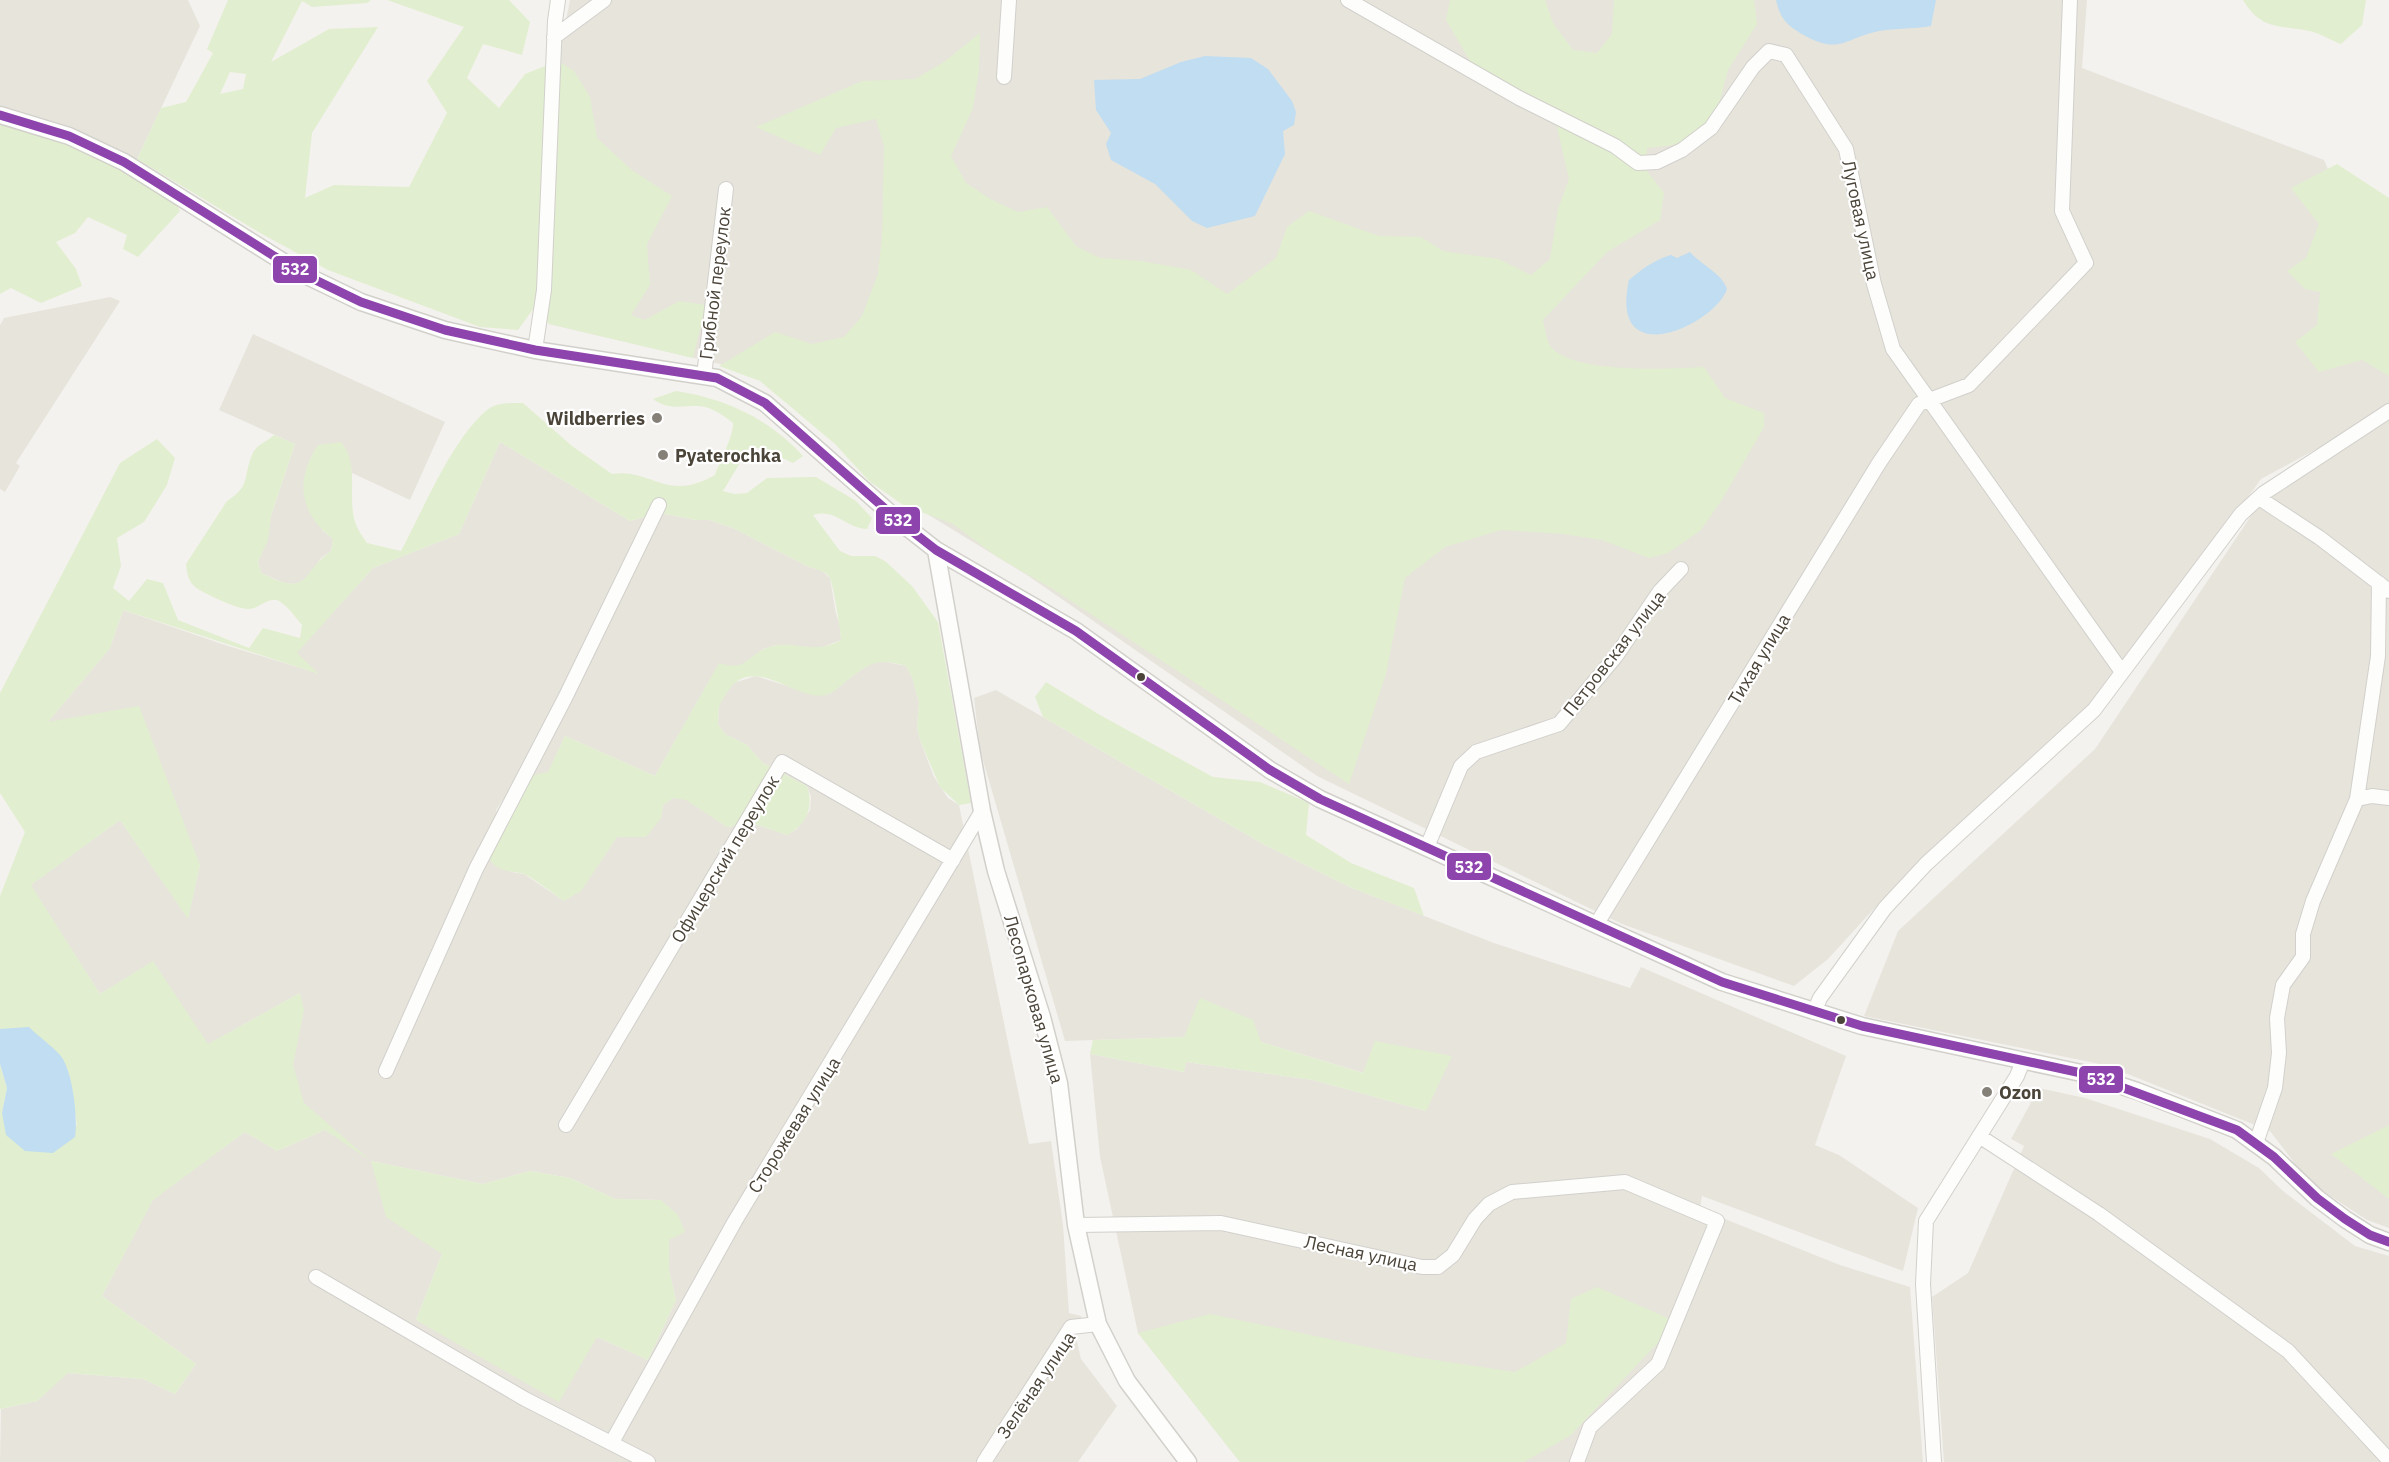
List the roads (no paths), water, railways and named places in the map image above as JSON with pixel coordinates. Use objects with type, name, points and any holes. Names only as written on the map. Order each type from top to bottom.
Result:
[{"type":"street","points":[[535,350],[544,290],[554,37],[558,0]]},
{"type":"street","points":[[554,37],[604,0]]},
{"type":"street","points":[[1004,77],[1009,0]]},
{"type":"street","points":[[1928,400],[1969,385],[2086,263],[2062,211],[2070,0]]},
{"type":"street","name":"Луговая улица","points":[[1350,1],[1519,98],[1615,147],[1638,163],[1658,162],[1682,150],[1711,128],[1753,67],[1769,51],[1786,55],[1846,149],[1874,284],[1893,349],[2122,672]]},
{"type":"street","points":[[0,115],[69,136],[124,162],[301,273],[360,302],[445,330],[535,350],[717,378],[765,403],[899,521],[936,550],[1076,631],[1269,771],[1320,799],[1722,982],[1832,1017],[2086,1074],[2237,1130],[2256,1143],[2317,1198],[2345,1219],[2370,1235],[2389,1242]]},
{"type":"street","name":"Грибной переулок","points":[[704,376],[726,189]]},
{"type":"street","name":"Тихая улица","points":[[1596,925],[1879,463],[1919,404],[1928,400]]},
{"type":"street","points":[[1814,1012],[1820,998],[1885,908],[1926,864],[2094,710],[2241,514],[2259,498],[2389,411]]},
{"type":"street","points":[[2256,1143],[2275,1088],[2279,1053],[2277,1017],[2283,985],[2304,957],[2303,934],[2313,901],[2357,799],[2378,656],[2384,587],[2320,538],[2259,498]]},
{"type":"street","points":[[386,1071],[476,868],[565,698],[659,505]]},
{"type":"street","name":"Лесопарковая улица","points":[[936,550],[982,811],[996,871],[1042,1017],[1059,1083],[1076,1225],[1098,1324],[1126,1381],[1188,1462]]},
{"type":"street","name":"Петровская улица","points":[[1427,847],[1461,766],[1476,752],[1558,724],[1616,656],[1660,591],[1681,569]]},
{"type":"street","name":"Офицерский переулок","points":[[566,1125],[782,762],[953,860]]},
{"type":"street","points":[[2357,799],[2372,796],[2389,798]]},
{"type":"street","name":"Сторожевая улица","points":[[612,1442],[735,1221],[982,811]]},
{"type":"street","points":[[1934,1462],[1923,1284],[1926,1221],[2017,1076],[2023,1061]]},
{"type":"street","points":[[1978,1136],[2099,1214],[2288,1351],[2385,1460]]},
{"type":"street","name":"Лесная улица","points":[[1076,1225],[1221,1223],[1422,1267],[1438,1267],[1453,1255],[1475,1219],[1490,1204],[1512,1192],[1624,1182],[1717,1221],[1658,1364],[1590,1427],[1577,1462]]},
{"type":"street","points":[[316,1277],[525,1398],[612,1442],[631,1458],[648,1462]]},
{"type":"street","name":"Зелёная улица","points":[[984,1462],[1071,1328],[1098,1324]]},
{"type":"water","points":[[1776,0],[1936,0],[1931,26],[1879,31],[1833,45],[1813,40],[1790,26],[1781,16]]},
{"type":"water","points":[[1205,56],[1251,58],[1268,69],[1292,101],[1296,112],[1294,125],[1283,131],[1285,154],[1255,216],[1207,228],[1192,221],[1155,184],[1111,160],[1106,144],[1111,133],[1096,110],[1094,80],[1140,79],[1181,62]]},
{"type":"water","points":[[1690,252],[1724,283],[1727,289],[1719,303],[1686,327],[1666,333],[1648,334],[1634,326],[1627,309],[1629,280],[1659,259],[1671,255],[1677,258]]},
{"type":"water","points":[[29,1027],[60,1055],[71,1083],[75,1107],[75,1137],[53,1153],[25,1151],[6,1135],[2,1113],[7,1088],[0,1064],[0,1029]]},
{"type":"place","name":"Wildberries","points":[[657,418]]},
{"type":"place","name":"Pyaterochka","points":[[663,455]]},
{"type":"place","name":"Ozon","points":[[1987,1092]]}]
